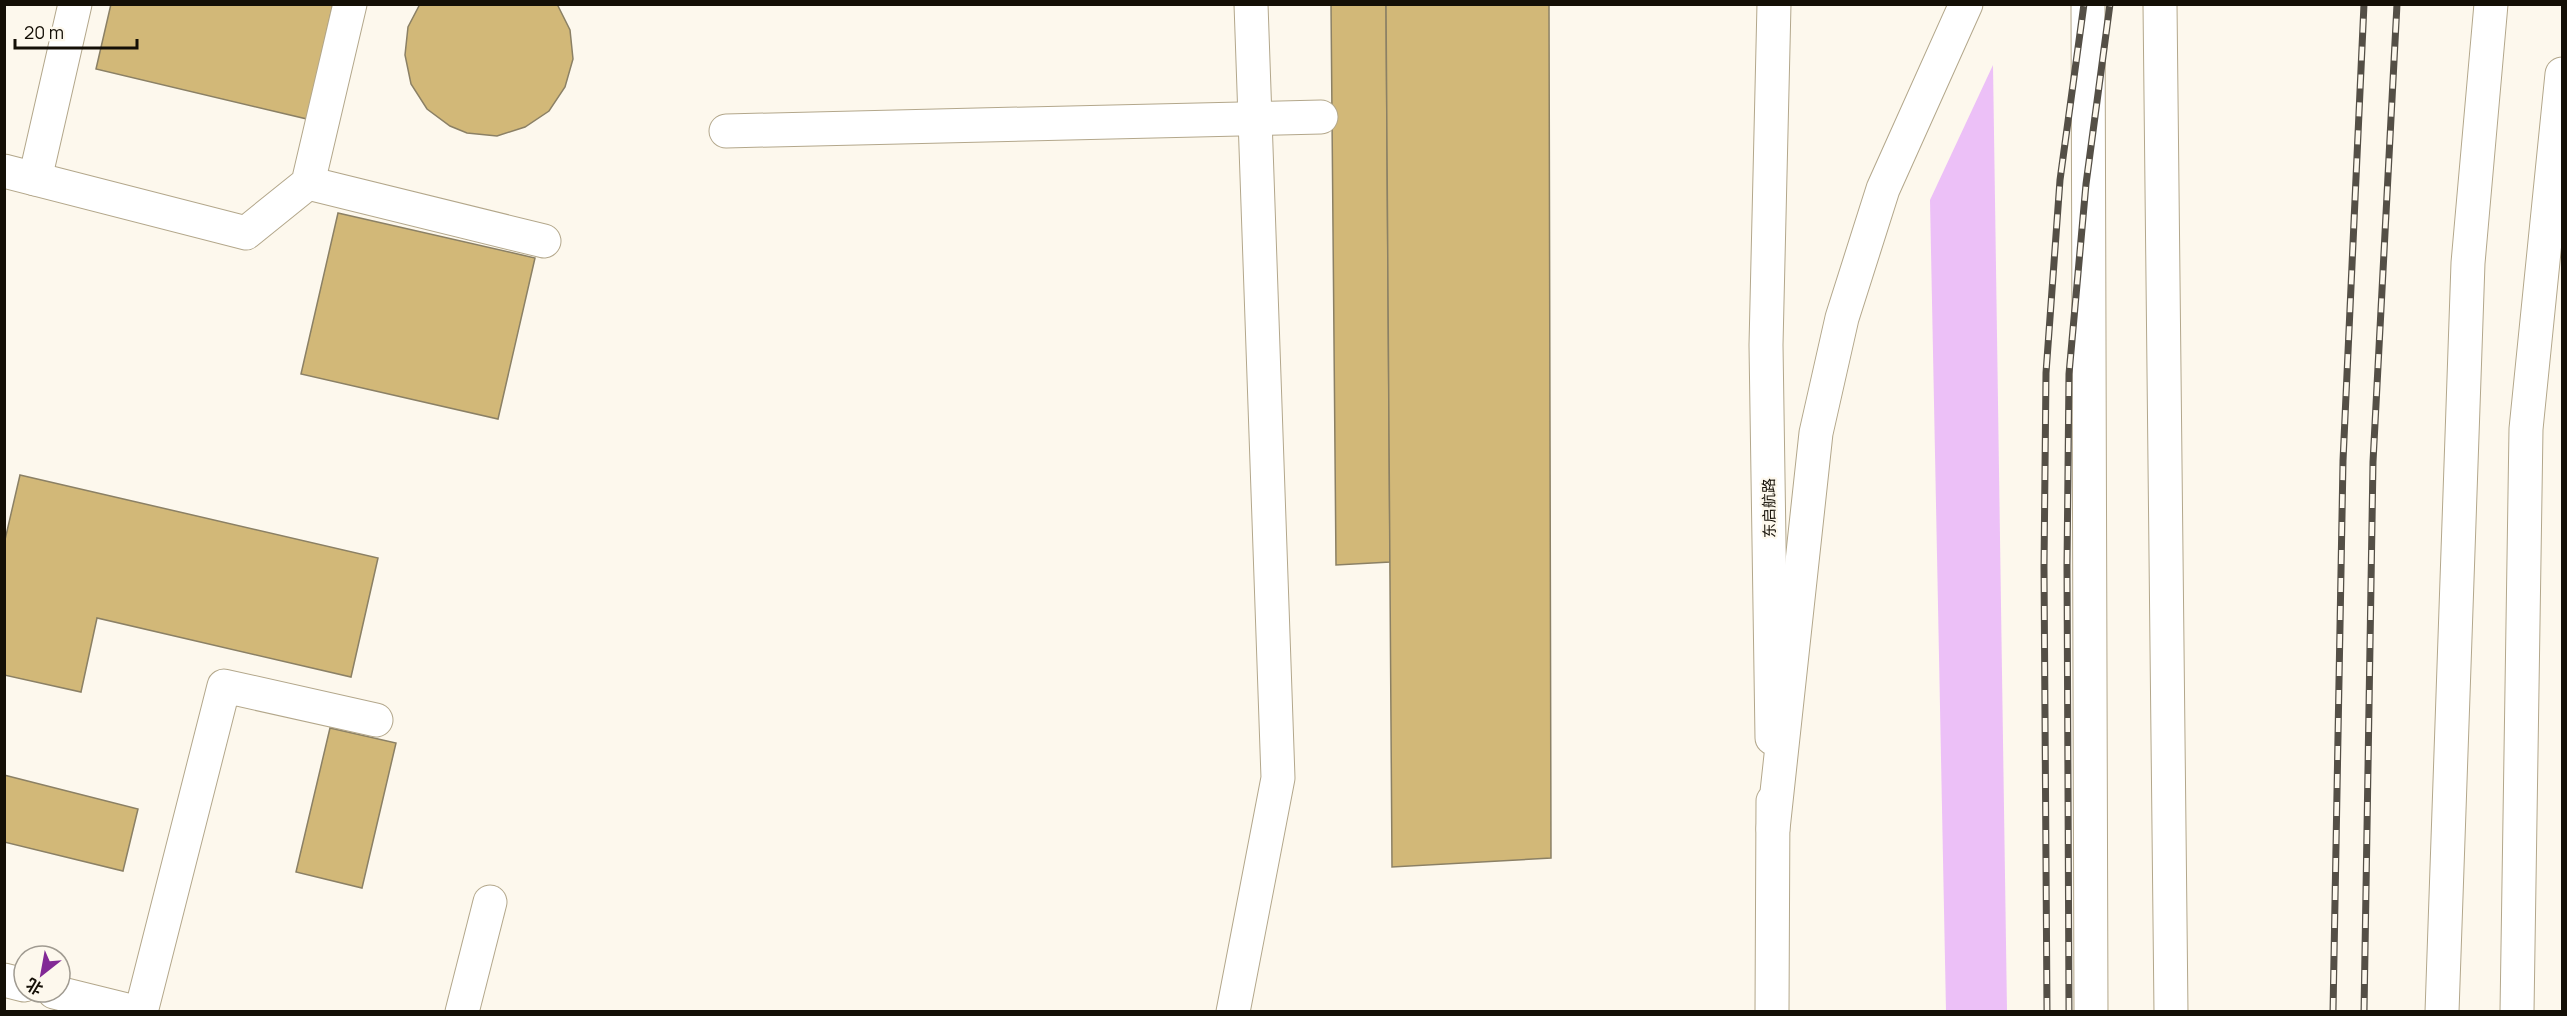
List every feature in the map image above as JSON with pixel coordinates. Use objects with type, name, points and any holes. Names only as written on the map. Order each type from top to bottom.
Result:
[{"type":"main road","points":[[75,4],[20,175],[246,233],[308,183],[350,4]]},
{"type":"main road","points":[[1233,1011],[1278,778],[1251,4]]},
{"type":"main road","name":"东启航路","points":[[1772,1011],[1773,829],[1766,345],[1774,4]]},
{"type":"main road","points":[[1773,829],[1816,433],[1842,318],[1883,189],[1966,4]]},
{"type":"main road","points":[[2088,4],[2091,1011]]},
{"type":"main road","points":[[2160,4],[2160,208],[2171,1011]]},
{"type":"main road","points":[[2442,1011],[2468,263],[2491,4]]},
{"type":"main road","points":[[2517,1011],[2526,429],[2562,74]]},
{"type":"main road","points":[[726,131],[1321,117]]},
{"type":"main road","points":[[308,183],[544,241]]},
{"type":"main road","points":[[141,1011],[224,686],[376,720]]},
{"type":"main road","points":[[462,1011],[490,902]]},
{"type":"main road","points":[[72,996],[135,1011]]},
{"type":"shaded area","points":[[1993,65],[2007,1011],[1946,1011],[1930,200]]},
{"type":"building","points":[[111,4],[333,4],[307,119],[96,69]]},
{"type":"building","points":[[420,4],[557,4],[570,30],[573,59],[565,87],[549,111],[525,127],[497,136],[467,133],[450,126],[427,109],[411,84],[405,55],[408,27]]},
{"type":"building","points":[[1331,4],[1386,4],[1390,562],[1336,565]]},
{"type":"building","points":[[1386,4],[1549,4],[1551,858],[1392,867]]},
{"type":"building","points":[[338,213],[535,258],[498,419],[301,374]]},
{"type":"building","points":[[20,475],[378,558],[351,677],[97,618],[81,692],[4,675],[4,544]]},
{"type":"building","points":[[330,728],[396,743],[362,888],[296,872]]},
{"type":"building","points":[[4,775],[138,809],[123,871],[4,842]]},
{"type":"railway","points":[[2047,1012],[2044,567],[2046,373],[2060,180],[2084,4]]},
{"type":"railway","points":[[2069,1012],[2067,566],[2069,374],[2086,184],[2110,4]]},
{"type":"railway","points":[[2333,1012],[2343,461],[2364,4]]},
{"type":"railway","points":[[2364,1012],[2373,462],[2397,4]]}]
